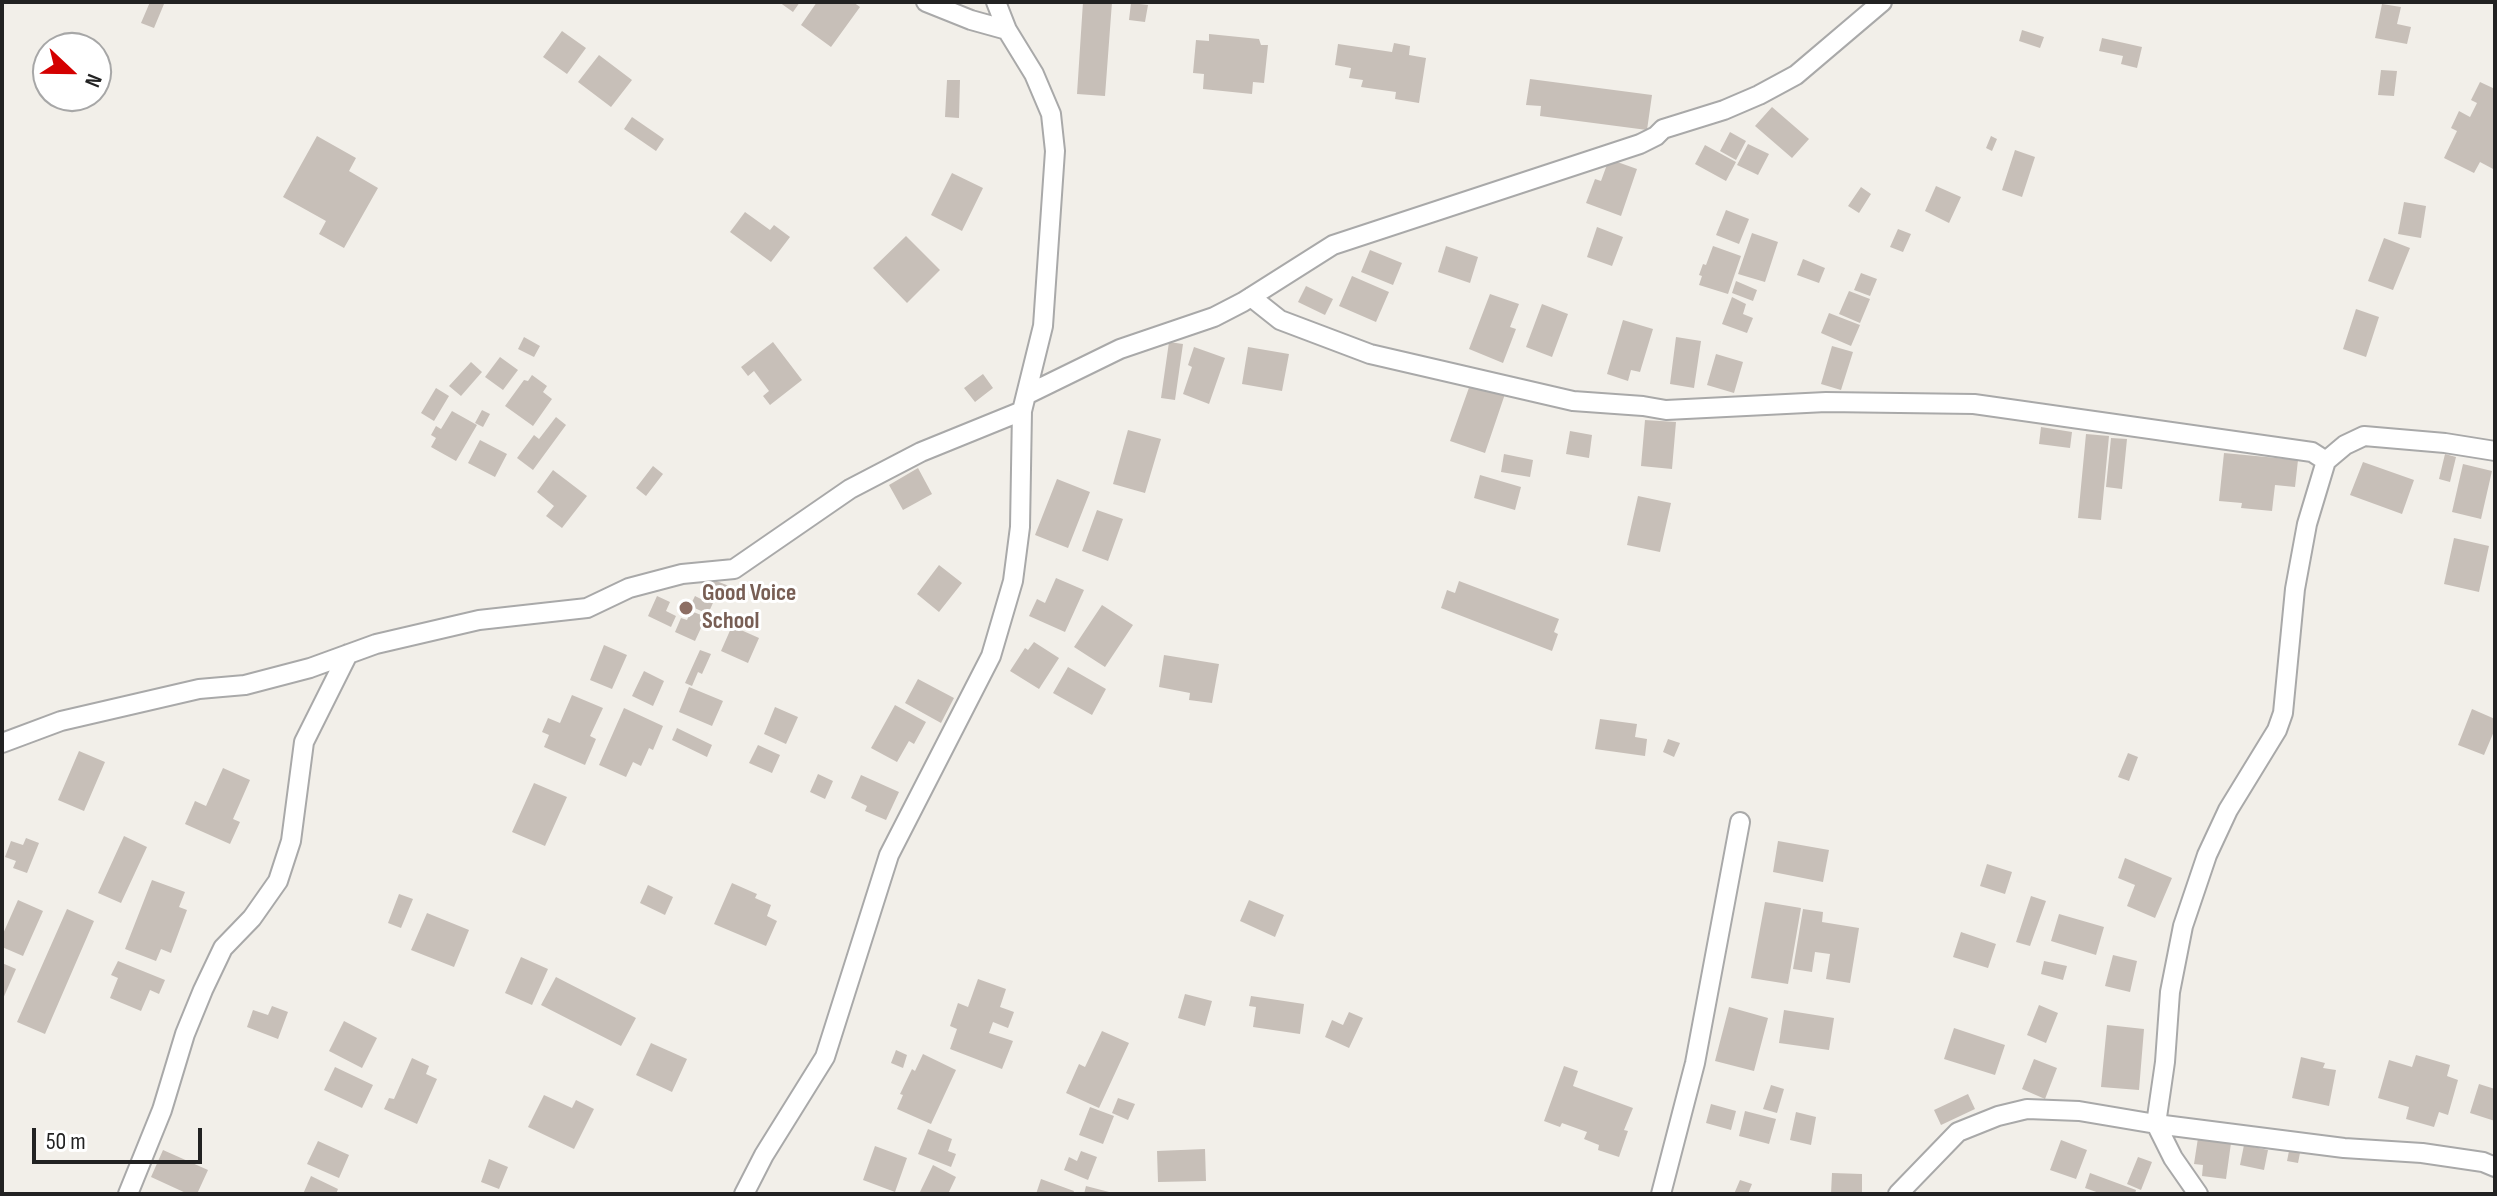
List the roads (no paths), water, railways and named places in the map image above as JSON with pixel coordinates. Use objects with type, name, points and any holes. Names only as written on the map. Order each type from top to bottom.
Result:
[{"type":"street","points":[[926,2],[1007,30]]},
{"type":"street","points":[[744,1194],[764,1155],[825,1057],[889,855],[991,656],[1013,581],[1020,527],[1025,402],[1043,326],[1055,151],[1051,114],[1034,74],[1007,30],[996,2]]},
{"type":"street","points":[[2,743],[76,717],[199,689],[245,685],[310,668],[376,644],[479,620],[587,608],[629,588],[682,574],[734,569],[850,489],[1025,402],[1120,349],[1214,317],[1333,245],[1640,144],[1663,129],[1724,110],[1759,95],[1796,75],[1882,2]]},
{"type":"street","points":[[1251,297],[1280,320],[1370,354],[1573,401],[1666,410],[1826,402],[1974,404],[2312,452],[2326,461]]},
{"type":"street","points":[[2198,1194],[2173,1158],[2156,1124],[2165,1062],[2170,992],[2183,926],[2217,832],[2277,730],[2283,713],[2295,589],[2307,524],[2326,461],[2345,445],[2364,436],[2495,451]]},
{"type":"street","points":[[128,1194],[162,1110],[185,1034],[223,948],[252,918],[278,881],[291,841],[304,742],[348,654]]},
{"type":"street","points":[[1661,1194],[1695,1063],[1740,822]]},
{"type":"street","points":[[1898,1194],[1958,1132],[1998,1116],[2027,1109],[2079,1111],[2344,1148],[2422,1153],[2483,1162],[2495,1167]]},
{"type":"place","name":"Good Voice School","points":[[686,608]]}]
